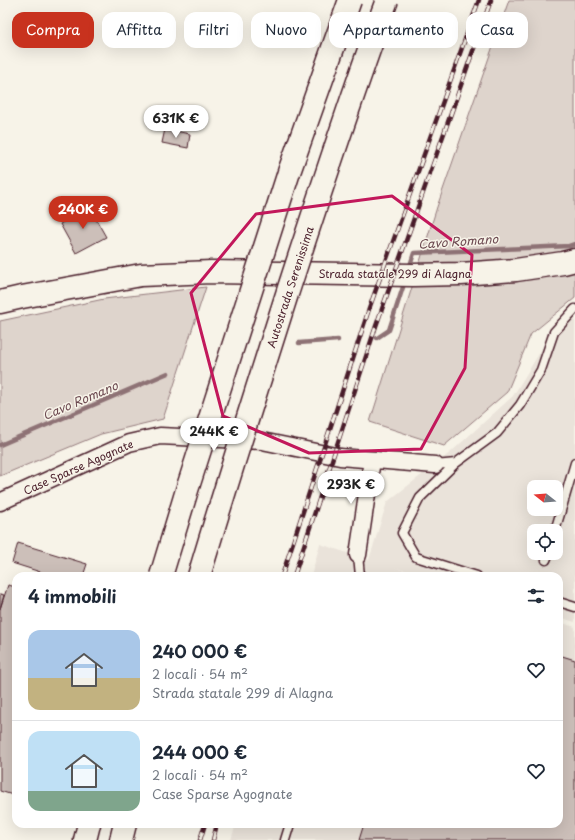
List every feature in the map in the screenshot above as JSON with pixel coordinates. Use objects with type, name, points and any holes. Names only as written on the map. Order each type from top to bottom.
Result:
[{"type":"main road","points":[[162,572],[289,172],[350,0]]},
{"type":"main road","name":"Autostrada Serenissima","points":[[200,572],[221,502],[308,231],[373,37],[387,0]]},
{"type":"main road","name":"Strada statale 299 di Alagna","points":[[0,302],[142,275],[211,272],[407,275],[461,274],[516,270],[575,260]]},
{"type":"main road","points":[[85,840],[88,828]]},
{"type":"main road","points":[[121,840],[124,828]]},
{"type":"street","name":"Case Sparse Agognate","points":[[0,502],[129,443],[160,436],[262,441],[340,457],[435,465]]},
{"type":"street","points":[[358,555],[372,460]]},
{"type":"lane","points":[[464,572],[416,557],[402,533],[420,498],[456,463],[497,433],[520,405],[541,370],[554,332],[575,309]]},
{"type":"lane","name":"Case Sparse Agognate","points":[[435,465],[456,463]]},
{"type":"lane","points":[[557,524],[575,463]]},
{"type":"lane","points":[[358,555],[360,572]]},
{"type":"lane","points":[[563,603],[575,607]]},
{"type":"lane","points":[[285,840],[289,828]]},
{"type":"highlighted area","points":[[392,196],[472,255],[465,368],[421,449],[309,453],[223,416],[191,293],[256,214]]},
{"type":"shaded area","points":[[509,0],[575,0],[575,298],[531,334],[507,392],[444,446],[370,422],[437,207],[492,48],[528,48],[528,12],[505,12]]},
{"type":"shaded area","points":[[206,287],[163,419],[101,434],[0,476],[0,321],[104,299]]},
{"type":"shaded area","points":[[575,315],[575,622],[563,618],[563,572],[409,572],[396,568],[407,572],[312,572],[320,544],[369,560],[387,502],[451,452],[513,396],[556,326]]},
{"type":"shaded area","points":[[563,623],[575,627],[575,840],[231,840],[235,828],[563,828]]},
{"type":"building","points":[[165,129],[190,134],[188,148],[162,143]]},
{"type":"building","points":[[89,207],[106,237],[76,253],[60,224]]},
{"type":"building","points":[[18,543],[87,564],[84,572],[40,572],[12,563]]},
{"type":"building","points":[[8,585],[12,586],[12,795],[0,791],[0,609]]},
{"type":"building","points":[[0,594],[4,595],[0,609]]},
{"type":"building","points":[[563,656],[575,660],[575,840],[359,840],[363,828],[563,828]]},
{"type":"waterway","name":"Cavo Romano","points":[[409,269],[414,253],[569,246],[575,244]]},
{"type":"waterway","name":"Cavo Romano","points":[[377,338],[389,330],[405,281]]},
{"type":"waterway","name":"Cavo Romano","points":[[299,343],[338,340]]},
{"type":"waterway","name":"Cavo Romano","points":[[0,445],[168,373]]},
{"type":"railway","points":[[283,572],[369,309],[479,0]]},
{"type":"railway","points":[[295,572],[376,326],[491,0]]},
{"type":"railway","points":[[200,840],[204,828]]},
{"type":"railway","points":[[213,840],[216,828]]}]
